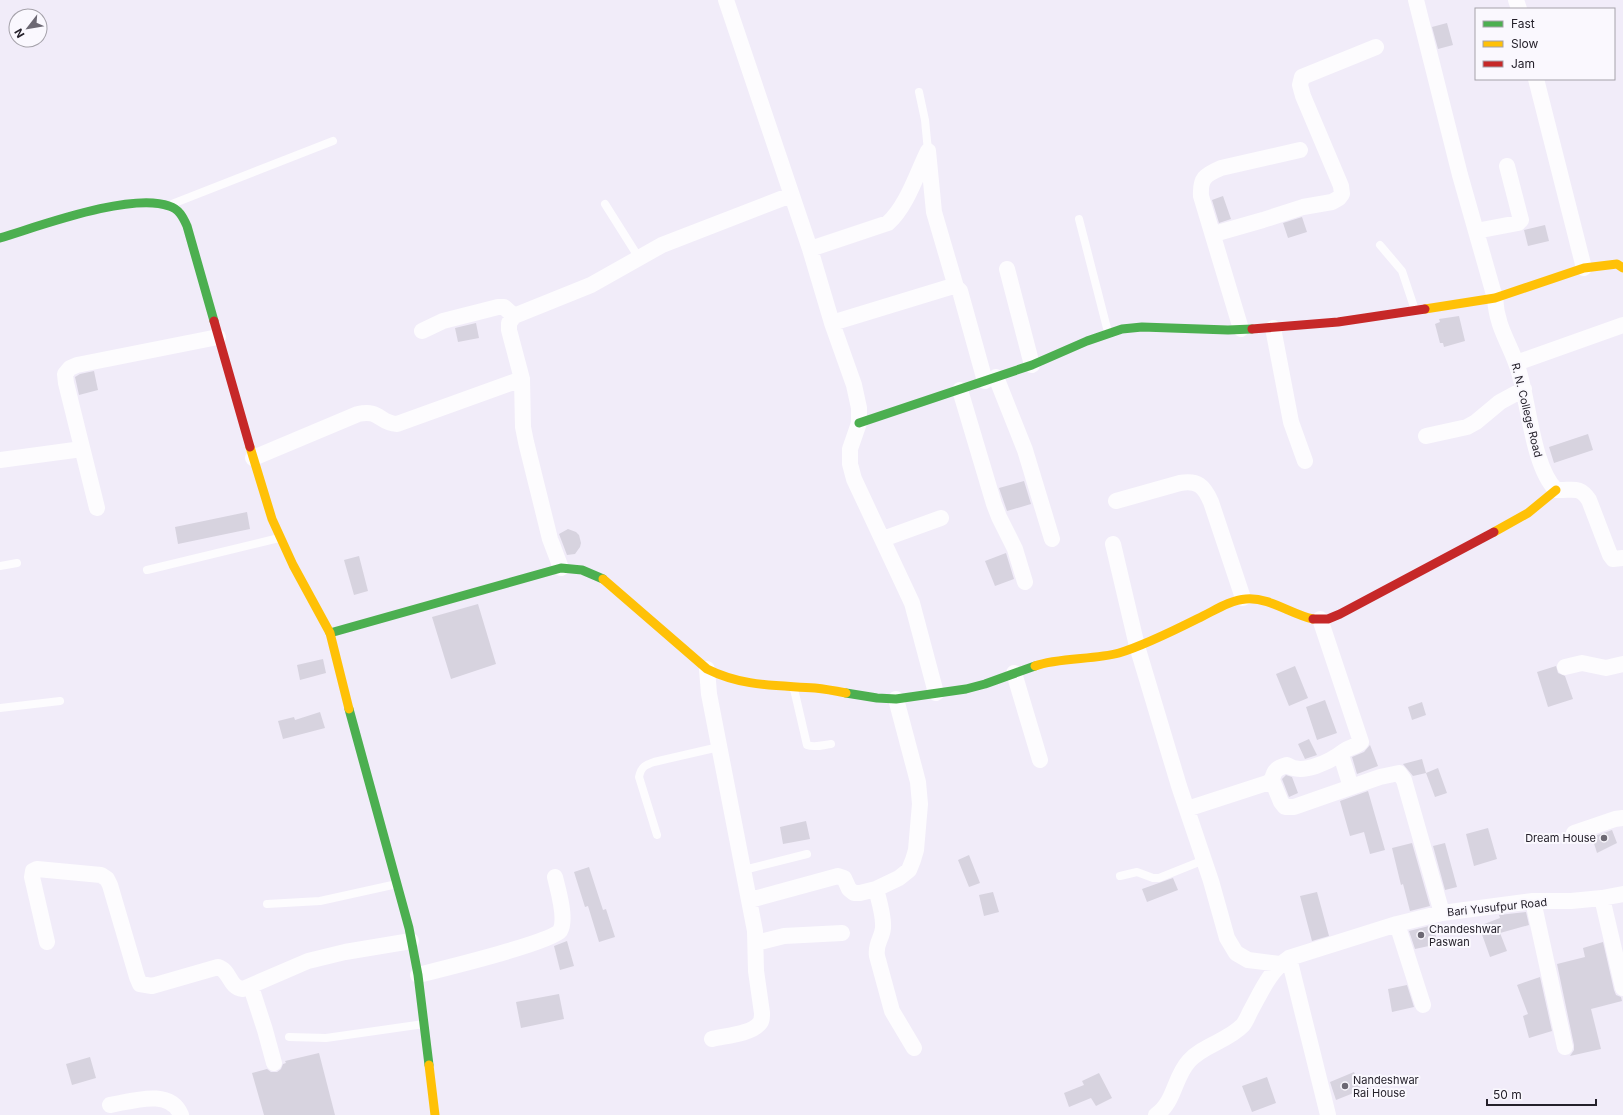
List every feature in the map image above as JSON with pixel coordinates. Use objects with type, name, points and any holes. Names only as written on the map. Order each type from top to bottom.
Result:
[{"type":"street","points":[[726,0],[810,249],[832,323],[854,385],[859,408],[859,423],[850,448],[850,464],[860,495],[883,539],[912,603],[936,693]]},
{"type":"street","name":"R. N. College Road","points":[[1416,0],[1460,175],[1496,298],[1496,313],[1516,363],[1524,389],[1541,464],[1550,484],[1556,490]]},
{"type":"street","points":[[1214,234],[1303,207],[1332,202],[1339,198],[1342,194],[1341,186],[1303,96],[1300,85],[1302,77],[1376,47]]},
{"type":"street","points":[[1536,80],[1584,268]]},
{"type":"street","points":[[1241,329],[1214,234],[1201,196],[1202,180],[1210,173],[1221,168],[1300,150]]},
{"type":"street","points":[[810,249],[888,223],[902,205],[928,151]]},
{"type":"street","points":[[928,151],[934,212],[956,287],[960,291],[991,379],[1025,450],[1052,539]]},
{"type":"street","points":[[1476,231],[1518,223],[1520,220],[1507,166]]},
{"type":"street","points":[[561,568],[550,539],[526,442],[523,427],[522,379],[509,330],[509,323],[514,316],[591,285],[662,245],[791,195]]},
{"type":"street","points":[[0,238],[101,208],[152,202],[170,205],[182,214],[188,230],[253,458],[272,518],[280,538],[330,633],[339,673],[398,884],[411,941],[418,975],[425,1024],[435,1115]]},
{"type":"street","points":[[859,423],[1032,365],[1108,333],[1122,329],[1142,327],[1241,329],[1272,328],[1338,322],[1496,298],[1584,268],[1617,264],[1623,268]]},
{"type":"street","points":[[1007,269],[1032,365]]},
{"type":"street","points":[[832,323],[950,287],[956,287]]},
{"type":"street","points":[[422,331],[443,321],[498,307],[504,307],[514,316]]},
{"type":"street","points":[[1516,363],[1623,325]]},
{"type":"street","points":[[1272,328],[1290,422],[1305,461]]},
{"type":"street","points":[[97,508],[65,374],[70,368],[218,337]]},
{"type":"street","points":[[253,458],[358,414],[372,412],[391,424],[397,424],[522,379]]},
{"type":"street","points":[[1426,436],[1468,427],[1500,402],[1524,389]]},
{"type":"street","points":[[960,390],[994,504],[1015,549],[1025,582]]},
{"type":"street","points":[[0,460],[82,449]]},
{"type":"street","points":[[1116,501],[1190,481],[1200,485],[1207,491],[1243,598]]},
{"type":"street","points":[[330,633],[561,568],[576,568],[602,578],[707,669],[723,677],[739,682],[758,685],[793,686],[834,690],[877,698],[896,699],[979,686],[1039,664],[1106,656],[1137,646],[1243,598],[1253,598],[1265,601],[1300,616],[1327,619],[1340,614],[1515,521],[1528,513],[1556,490],[1574,489],[1585,494],[1589,500],[1610,555],[1614,559],[1623,558]]},
{"type":"street","points":[[883,539],[941,518]]},
{"type":"street","points":[[1113,544],[1137,646],[1227,938],[1236,953],[1248,960],[1285,961]]},
{"type":"street","points":[[1320,619],[1361,742],[1341,755],[1307,769],[1292,769],[1287,765],[1277,768],[1274,772],[1272,780],[1281,802],[1285,807],[1294,807],[1391,773],[1399,773],[1404,780],[1442,912]]},
{"type":"street","points":[[1565,667],[1582,663],[1606,668],[1623,664]]},
{"type":"street","points":[[707,669],[709,694],[750,900],[756,943],[756,971],[762,1020],[758,1026],[752,1029],[712,1038]]},
{"type":"street","points":[[1014,673],[1040,760]]},
{"type":"street","points":[[750,900],[838,876],[844,878],[849,889],[854,893],[860,893],[876,889],[899,878],[909,870],[916,850],[920,804],[918,782],[896,699]]},
{"type":"street","points":[[1341,755],[1351,787]]},
{"type":"street","points":[[1187,809],[1267,783],[1272,780]]},
{"type":"street","points":[[1574,833],[1615,819],[1623,818]]},
{"type":"street","points":[[47,942],[32,877],[33,871],[37,869],[101,875],[107,879],[140,984],[152,986],[222,968],[226,972],[232,984],[237,988],[243,989],[251,987],[308,961],[345,952],[411,941]]},
{"type":"street","points":[[418,975],[529,945],[552,937],[559,932],[563,925],[563,915],[555,877]]},
{"type":"street","points":[[876,889],[883,924],[883,930],[876,948],[877,956],[892,1010],[914,1048]]},
{"type":"street","name":"Bari Yusufpur Road","points":[[1285,961],[1397,924],[1442,912],[1533,901],[1571,901],[1623,894]]},
{"type":"street","points":[[1602,898],[1623,988]]},
{"type":"street","points":[[1533,901],[1565,1047]]},
{"type":"street","points":[[1397,924],[1423,1005]]},
{"type":"street","points":[[756,943],[784,936],[842,932]]},
{"type":"street","points":[[1156,1115],[1166,1106],[1190,1060],[1199,1053],[1224,1040],[1244,1024],[1272,973],[1285,961]]},
{"type":"street","points":[[1285,961],[1328,1115]]},
{"type":"street","points":[[251,987],[266,1030],[274,1063]]},
{"type":"street","points":[[110,1104],[161,1098],[171,1102],[179,1109],[181,1115]]},
{"type":"lane","points":[[919,92],[925,120],[928,151]]},
{"type":"lane","points":[[170,205],[333,141]]},
{"type":"lane","points":[[605,204],[639,258]]},
{"type":"lane","points":[[1078,219],[1108,333]]},
{"type":"lane","points":[[1380,246],[1402,271],[1415,311]]},
{"type":"lane","points":[[147,570],[280,538]]},
{"type":"lane","points":[[0,566],[17,563]]},
{"type":"lane","points":[[793,686],[807,744],[811,747],[831,744]]},
{"type":"lane","points":[[0,708],[60,701]]},
{"type":"lane","points":[[657,835],[639,777],[641,770],[645,765],[654,762],[719,747]]},
{"type":"lane","points":[[744,870],[807,854]]},
{"type":"lane","points":[[1120,876],[1137,872],[1153,878],[1159,878],[1204,860]]},
{"type":"lane","points":[[267,904],[320,901],[398,884]]},
{"type":"lane","points":[[289,1037],[326,1038],[425,1024]]},
{"type":"building","points":[[1447,23],[1453,45],[1438,49],[1432,27]]},
{"type":"building","points":[[1223,196],[1231,219],[1219,223],[1212,200]]},
{"type":"building","points":[[1302,217],[1307,232],[1288,238],[1283,223]]},
{"type":"building","points":[[1545,225],[1549,241],[1528,246],[1524,230]]},
{"type":"building","points":[[1459,316],[1465,341],[1444,347],[1443,343],[1440,343],[1435,324],[1440,322],[1439,319]]},
{"type":"building","points":[[476,323],[479,338],[458,342],[455,328]]},
{"type":"building","points":[[94,371],[98,390],[79,395],[75,377],[80,374]]},
{"type":"building","points":[[1588,434],[1593,450],[1554,463],[1549,447]]},
{"type":"building","points":[[1024,481],[1031,504],[1007,511],[999,488]]},
{"type":"building","points":[[247,512],[250,529],[178,544],[175,527]]},
{"type":"building","points":[[568,529],[579,535],[581,543],[575,554],[567,555],[559,534]]},
{"type":"building","points":[[1006,553],[1014,579],[995,586],[985,561]]},
{"type":"building","points":[[359,556],[368,591],[354,595],[344,560]]},
{"type":"building","points":[[478,604],[496,664],[451,679],[432,617]]},
{"type":"building","points":[[323,659],[326,673],[300,680],[297,665]]},
{"type":"building","points":[[1295,666],[1308,698],[1289,706],[1276,674]]},
{"type":"building","points":[[1556,666],[1558,673],[1565,676],[1573,699],[1548,707],[1537,672]]},
{"type":"building","points":[[1325,700],[1337,733],[1317,740],[1306,707]]},
{"type":"building","points":[[1422,702],[1426,715],[1412,720],[1408,707]]},
{"type":"building","points":[[320,712],[325,728],[283,739],[278,721],[294,717],[295,720]]},
{"type":"building","points":[[1309,739],[1317,755],[1305,759],[1298,744]]},
{"type":"building","points":[[1370,745],[1378,766],[1357,774],[1352,757],[1364,752]]},
{"type":"building","points":[[1422,759],[1426,773],[1413,776],[1403,764]]},
{"type":"building","points":[[1438,768],[1447,793],[1435,797],[1426,773]]},
{"type":"building","points":[[1286,775],[1292,777],[1298,793],[1289,797],[1282,779]]},
{"type":"building","points":[[1368,791],[1385,850],[1370,854],[1364,832],[1350,836],[1340,801]]},
{"type":"building","points":[[806,821],[810,839],[783,844],[780,827]]},
{"type":"building","points":[[1488,828],[1497,859],[1474,866],[1466,834]]},
{"type":"building","name":"Dream House","points":[[1612,830],[1617,843],[1597,853],[1592,837]]},
{"type":"building","points":[[1412,843],[1430,906],[1410,911],[1403,884],[1401,885],[1392,848]]},
{"type":"building","points":[[1445,843],[1457,887],[1445,890],[1433,846]]},
{"type":"building","points":[[969,855],[980,883],[969,887],[958,860]]},
{"type":"building","points":[[589,867],[603,910],[606,909],[615,937],[599,942],[588,906],[585,907],[574,872]]},
{"type":"building","points":[[1173,878],[1178,890],[1147,902],[1142,889]]},
{"type":"building","points":[[993,892],[999,912],[984,916],[979,895]]},
{"type":"building","points":[[1317,892],[1329,936],[1312,941],[1300,896]]},
{"type":"building","points":[[1526,912],[1529,925],[1500,933],[1507,951],[1490,957],[1479,926],[1500,918],[1499,915]]},
{"type":"building","name":"Chandeshwar Paswan","points":[[1433,925],[1438,944],[1415,949],[1409,931]]},
{"type":"building","points":[[567,941],[574,966],[560,970],[554,946]]},
{"type":"building","points":[[1603,942],[1614,990],[1616,995],[1621,997],[1622,1001],[1591,1009],[1601,1049],[1570,1056],[1574,1050],[1574,1045],[1557,964],[1585,957],[1583,948]]},
{"type":"building","points":[[1540,977],[1552,1031],[1529,1038],[1523,1016],[1528,1014],[1517,985]]},
{"type":"building","points":[[1407,985],[1414,1007],[1392,1012],[1388,989]]},
{"type":"building","points":[[559,994],[564,1019],[521,1028],[516,1002]]},
{"type":"building","points":[[319,1053],[335,1115],[264,1115],[252,1073],[267,1069],[271,1072],[277,1072],[281,1069],[283,1064],[286,1063],[285,1061]]},
{"type":"building","points":[[90,1057],[96,1078],[72,1085],[66,1064]]},
{"type":"building","name":"Nandeshwar Rai House","points":[[1354,1072],[1361,1090],[1336,1100],[1330,1082]]},
{"type":"building","points":[[1099,1073],[1112,1098],[1096,1106],[1091,1098],[1069,1107],[1064,1093],[1084,1085],[1082,1081]]},
{"type":"building","points":[[1267,1077],[1276,1103],[1252,1112],[1242,1086]]},
{"type":"traffic: fast","points":[[0,238],[85,212],[109,207],[132,203],[152,203],[172,207],[178,211],[187,226],[214,321]]},
{"type":"traffic: fast","points":[[859,423],[1032,365],[1087,341],[1122,329],[1142,327],[1228,330],[1252,329]]},
{"type":"traffic: fast","points":[[330,633],[561,568],[582,570],[603,579]]},
{"type":"traffic: fast","points":[[846,693],[877,698],[896,699],[966,689],[985,684],[1035,666]]},
{"type":"traffic: fast","points":[[349,709],[409,928],[418,975],[429,1065]]},
{"type":"traffic: slow","points":[[1425,309],[1495,298],[1584,268],[1617,264],[1623,268]]},
{"type":"traffic: slow","points":[[250,447],[272,519],[293,565],[330,633],[349,709]]},
{"type":"traffic: slow","points":[[1494,532],[1528,513],[1556,490]]},
{"type":"traffic: slow","points":[[603,579],[707,669],[720,675],[747,682],[815,688],[846,693]]},
{"type":"traffic: slow","points":[[1035,666],[1055,661],[1099,657],[1129,650],[1184,626],[1224,605],[1240,600],[1255,599],[1272,603],[1313,619]]},
{"type":"traffic: slow","points":[[429,1065],[435,1115]]},
{"type":"traffic: jam","points":[[1252,329],[1338,322],[1425,309]]},
{"type":"traffic: jam","points":[[214,321],[250,447]]},
{"type":"traffic: jam","points":[[1313,619],[1328,619],[1340,614],[1494,532]]},
{"type":"place","name":"Dream House","points":[[1604,838]]},
{"type":"place","name":"Chandeshwar Paswan","points":[[1421,935]]},
{"type":"place","name":"Nandeshwar Rai House","points":[[1345,1086]]}]
